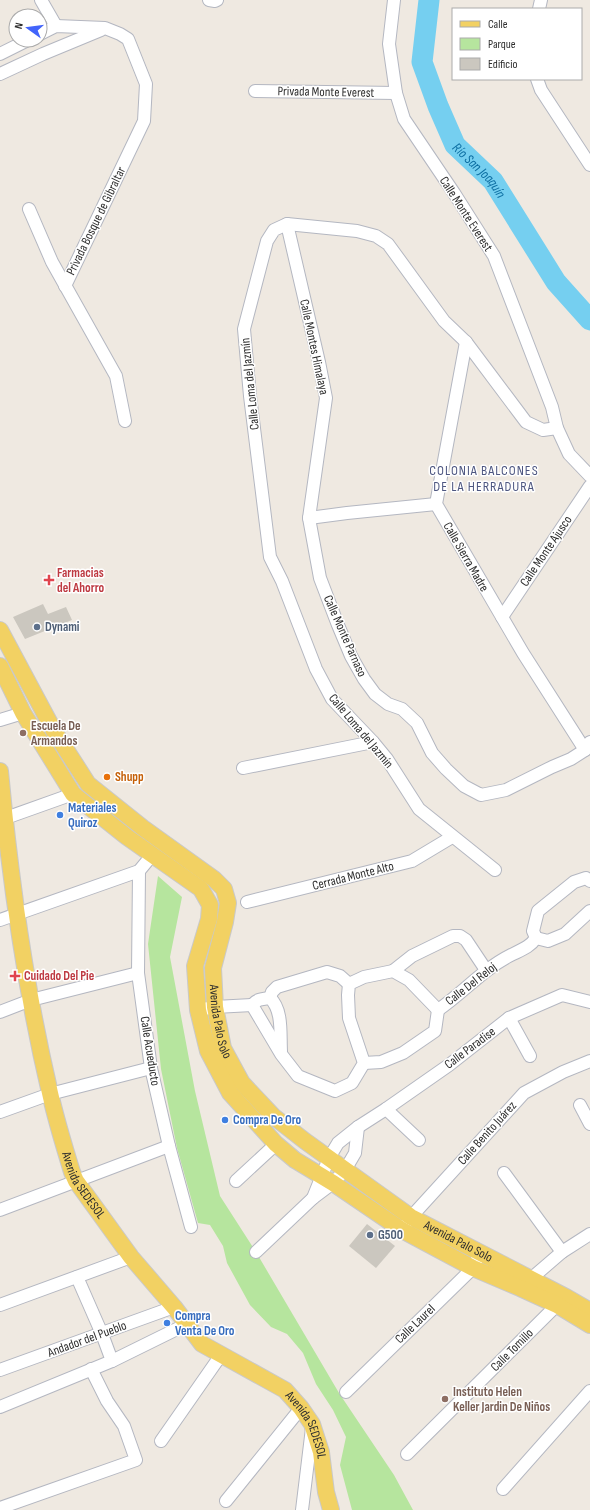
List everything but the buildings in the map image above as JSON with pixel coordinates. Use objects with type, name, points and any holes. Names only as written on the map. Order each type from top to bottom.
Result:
[{"type":"main road","name":"Avenida Palo Solo","points":[[0,630],[54,731],[88,784],[143,828],[214,879],[224,889],[228,903],[225,922],[213,968],[215,1007],[223,1048],[242,1083],[273,1116],[345,1170],[407,1223],[473,1268],[525,1283]]},
{"type":"main road","name":"Avenida Palo Solo","points":[[0,666],[23,713],[73,794],[127,837],[201,889],[210,905],[209,918],[195,966],[198,1010],[208,1051],[230,1093],[276,1144],[295,1160],[327,1180],[407,1223],[480,1253],[525,1283],[561,1301],[590,1311]]},
{"type":"main road","name":"Avenida SEDESOL","points":[[0,770],[2,819],[31,1000],[50,1094],[72,1172],[76,1181],[131,1257],[174,1307],[202,1344],[285,1390],[301,1408],[312,1424],[321,1452],[326,1492],[331,1510]]},
{"type":"main road","name":"Avenida Palo Solo","points":[[561,1301],[590,1325]]},
{"type":"street","points":[[41,0],[56,26]]},
{"type":"street","points":[[209,0],[214,2],[217,0]]},
{"type":"street","name":"Calle Monte Everest","points":[[394,0],[389,44],[396,93],[404,119],[494,256],[552,407],[557,428]]},
{"type":"street","points":[[48,30],[56,26],[105,28]]},
{"type":"street","points":[[0,74],[105,28]]},
{"type":"street","name":"Privada Bosque de Gibraltar","points":[[105,28],[128,39],[134,53],[146,84],[144,121],[65,286],[116,376],[125,421]]},
{"type":"street","points":[[0,54],[12,48]]},
{"type":"street","points":[[537,80],[541,90],[590,165]]},
{"type":"street","name":"Privada Monte Everest","points":[[255,91],[396,93]]},
{"type":"street","points":[[29,209],[52,262],[65,286]]},
{"type":"street","points":[[286,224],[358,230],[376,236],[388,244],[444,320],[466,342],[526,422],[543,430],[557,428],[569,454],[590,476]]},
{"type":"street","name":"Calle Montes Himalaya","points":[[286,224],[319,362],[326,398],[309,518]]},
{"type":"street","name":"Calle Loma del Jazmín","points":[[286,224],[274,230],[267,241],[244,329],[250,396],[270,557],[282,581],[316,669],[332,699],[387,759],[419,809],[495,870]]},
{"type":"street","points":[[309,518],[436,504],[466,342]]},
{"type":"street","name":"Calle Monte Ajusco","points":[[502,617],[590,486]]},
{"type":"street","name":"Calle Sierra Madre","points":[[436,504],[523,653],[587,746]]},
{"type":"street","name":"Calle Monte Parnaso","points":[[309,518],[320,578],[351,656],[364,679],[375,694],[388,704],[402,709],[417,723],[432,752],[446,769],[464,786],[481,795],[506,790],[571,759],[587,746]]},
{"type":"street","points":[[0,720],[23,713]]},
{"type":"street","points":[[243,768],[373,742]]},
{"type":"street","points":[[2,819],[73,794]]},
{"type":"street","name":"Cerrada Monte Alto","points":[[247,902],[412,861],[452,837]]},
{"type":"street","points":[[0,920],[139,871],[153,854]]},
{"type":"street","name":"Calle Acueducto","points":[[139,871],[138,973],[151,1068],[168,1146],[191,1227]]},
{"type":"street","points":[[590,881],[586,878],[574,882],[538,911],[533,931],[536,938],[548,940],[565,934],[590,911]]},
{"type":"street","points":[[349,984],[364,977],[393,971],[412,956],[453,936],[460,936],[466,940],[486,970]]},
{"type":"street","name":"Calle Del Reloj","points":[[393,971],[409,980],[438,1010],[452,1000],[486,970],[532,945],[536,938]]},
{"type":"street","points":[[270,998],[272,992],[277,987],[327,972],[340,976],[349,984]]},
{"type":"street","points":[[0,1012],[31,1000],[138,973]]},
{"type":"street","points":[[349,984],[349,1018],[364,1063]]},
{"type":"street","name":"Calle Paradise","points":[[256,1252],[313,1198],[327,1180],[329,1158],[338,1143],[358,1127],[449,1065],[509,1018],[562,995],[590,1002]]},
{"type":"street","points":[[198,1010],[215,1007],[252,1005],[256,1000],[270,998],[276,1003],[279,1018],[281,1054]]},
{"type":"street","points":[[252,1005],[281,1054],[298,1076],[335,1091],[352,1082],[364,1063]]},
{"type":"street","points":[[364,1063],[381,1062],[403,1053],[435,1031],[438,1010]]},
{"type":"street","points":[[509,1018],[530,1056]]},
{"type":"street","name":"Calle Benito Juárez","points":[[407,1223],[524,1093],[563,1072],[590,1061]]},
{"type":"street","points":[[0,1112],[50,1094],[151,1068]]},
{"type":"street","points":[[580,1105],[590,1124]]},
{"type":"street","points":[[386,1109],[419,1140]]},
{"type":"street","points":[[327,1180],[345,1170],[355,1153],[358,1127]]},
{"type":"street","points":[[236,1181],[276,1144]]},
{"type":"street","points":[[0,1210],[168,1146]]},
{"type":"street","points":[[504,1173],[562,1252]]},
{"type":"street","points":[[525,1283],[562,1252],[590,1234]]},
{"type":"street","name":"Calle Laurel","points":[[346,1392],[473,1268],[480,1253]]},
{"type":"street","points":[[0,1305],[131,1257]]},
{"type":"street","points":[[77,1277],[112,1361]]},
{"type":"street","name":"Calle Tomillo","points":[[407,1454],[561,1301]]},
{"type":"street","name":"Andador del Pueblo","points":[[0,1370],[174,1307]]},
{"type":"street","points":[[0,1407],[112,1361],[187,1324]]},
{"type":"street","points":[[162,1441],[221,1355]]},
{"type":"street","points":[[0,1508],[136,1460],[124,1426],[108,1401],[91,1369]]},
{"type":"street","points":[[503,1490],[590,1391]]},
{"type":"street","points":[[226,1501],[301,1408]]},
{"type":"street","points":[[302,1510],[312,1424]]},
{"type":"green space","points":[[158,876],[182,897],[170,957],[195,1091],[220,1196],[256,1252],[339,1393],[394,1475],[413,1510],[352,1510],[340,1465],[346,1437],[333,1410],[316,1384],[303,1353],[287,1334],[271,1327],[250,1305],[227,1263],[223,1246],[210,1225],[198,1223],[177,1148],[161,1069],[148,944]]},
{"type":"waterway","name":"Río San Joaquín","points":[[429,0],[422,62],[438,106],[455,145],[493,181],[556,282],[590,320]]},
{"type":"place","name":"Farmacias del Ahorro","points":[[49,580]]},
{"type":"place","name":"Dynami","points":[[37,627]]},
{"type":"place","name":"Escuela De Armandos","points":[[23,733]]},
{"type":"place","name":"Shupp","points":[[107,777]]},
{"type":"place","name":"Materiales Quiroz","points":[[60,815]]},
{"type":"place","name":"Cuidado Del Pie","points":[[15,976]]},
{"type":"place","name":"Compra De Oro","points":[[225,1120]]},
{"type":"place","name":"G500","points":[[370,1235]]},
{"type":"place","name":"Compra Venta De Oro","points":[[167,1323]]},
{"type":"place","name":"Instituto Helen Keller Jardin De Niños","points":[[445,1399]]},
{"type":"district","name":"COLONIA BALCONES DE LA HERRADURA","points":[[484,478]]}]
